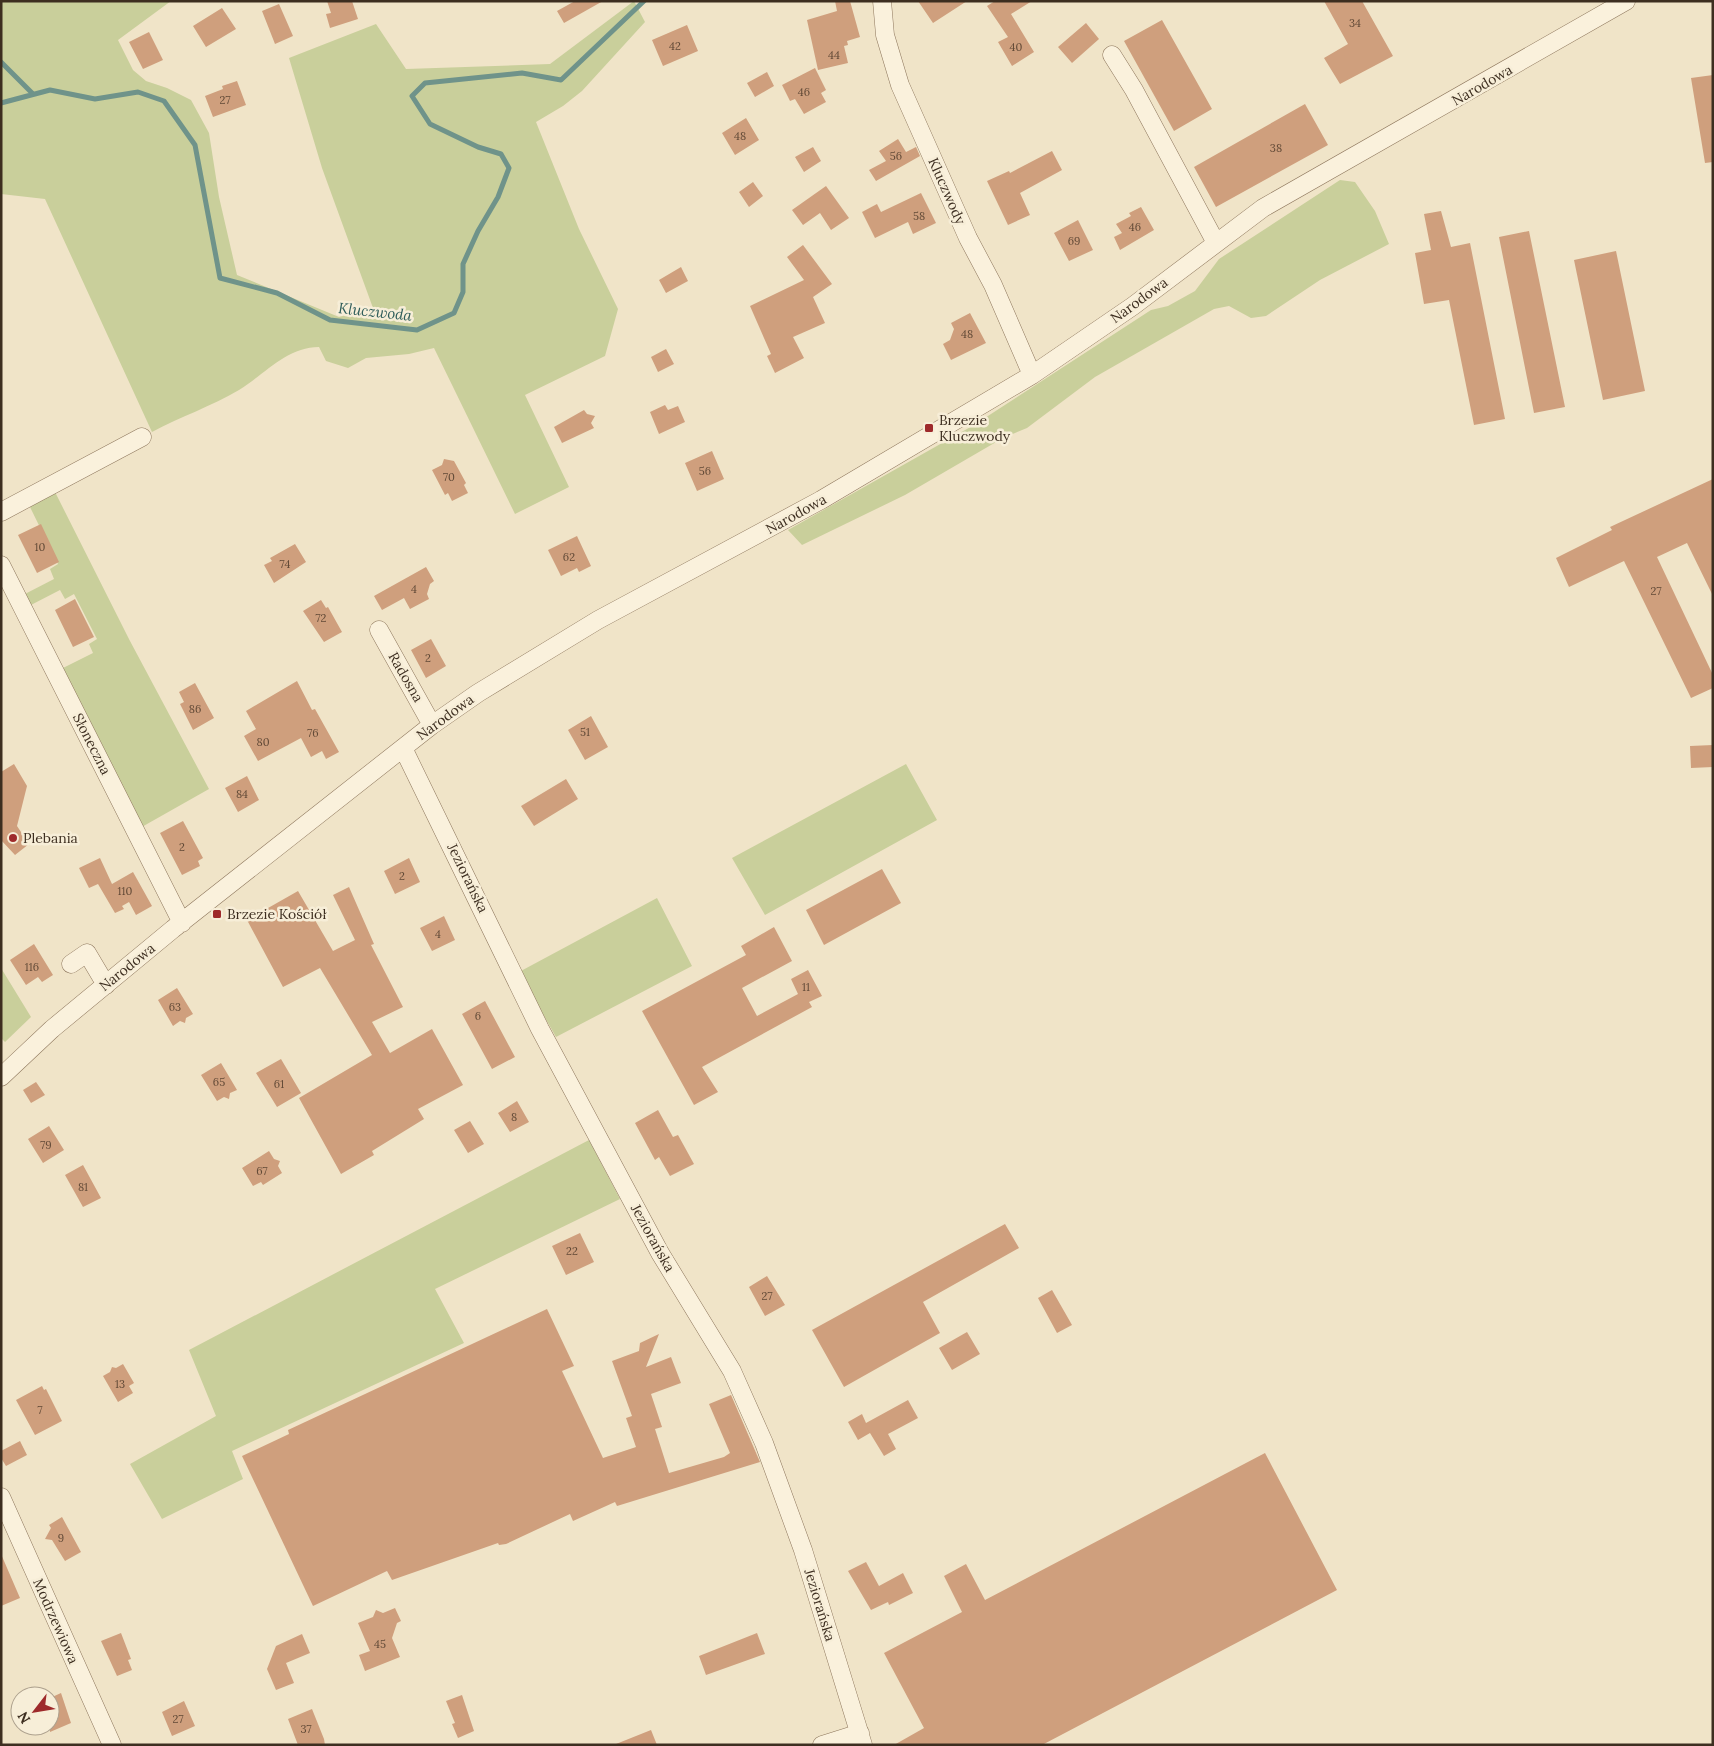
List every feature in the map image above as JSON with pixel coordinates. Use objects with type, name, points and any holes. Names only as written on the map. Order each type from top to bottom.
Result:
[{"type":"street","name":"Kluczwody","points":[[882,1],[885,35],[900,85],[968,238],[993,285],[1032,375]]},
{"type":"street","name":"Narodowa","points":[[1,1077],[52,1029],[182,923],[432,724],[495,682],[598,620],[821,500],[1032,375],[1133,306],[1263,208],[1626,1]]},
{"type":"street","points":[[1112,55],[1134,90],[1216,243]]},
{"type":"street","points":[[1,512],[142,437]]},
{"type":"street","name":"Słoneczna","points":[[1,565],[182,923]]},
{"type":"street","name":"Radosna","points":[[379,630],[432,724]]},
{"type":"street","name":"Jeziorańska","points":[[403,748],[540,1029],[660,1253],[732,1371],[764,1443],[799,1541],[862,1739]]},
{"type":"street","points":[[70,964],[87,953],[106,985]]},
{"type":"street","name":"Modrzewiowa","points":[[1,1496],[112,1745]]},
{"type":"street","points":[[822,1745],[862,1739]]},
{"type":"green space","points":[[1,1],[171,1],[118,40],[133,70],[146,81],[167,88],[191,100],[209,133],[219,197],[237,275],[339,317],[373,308],[322,168],[289,58],[376,24],[406,69],[550,64],[634,1],[645,22],[582,91],[563,106],[536,122],[579,229],[618,309],[605,356],[525,395],[569,487],[515,514],[434,348],[409,354],[366,358],[348,368],[326,361],[319,347],[307,348],[286,356],[249,384],[229,396],[152,432],[45,199],[1,194]]},
{"type":"green space","points":[[1340,180],[1355,182],[1375,211],[1389,244],[1320,280],[1266,316],[1251,318],[1229,306],[1214,309],[1095,377],[1027,428],[1003,438],[905,495],[802,545],[788,530],[974,425],[1151,310],[1168,306],[1195,291],[1219,259]]},
{"type":"green space","points":[[55,492],[130,641],[209,789],[140,828],[61,669],[93,653],[89,644],[97,639],[74,594],[65,599],[60,590],[29,606],[23,595],[54,579],[50,569],[58,564],[29,505]]},
{"type":"green space","points":[[906,764],[937,820],[765,915],[732,858]]},
{"type":"green space","points":[[657,898],[692,966],[556,1037],[519,972]]},
{"type":"green space","points":[[1,968],[31,1017],[5,1042],[1,1038]]},
{"type":"green space","points":[[589,1140],[620,1199],[435,1289],[464,1343],[232,1451],[243,1479],[162,1519],[130,1464],[216,1416],[189,1350]]},
{"type":"building","points":[[327,1],[352,1],[358,19],[330,28],[326,14],[331,13]]},
{"type":"building","points":[[575,1],[603,1],[564,23],[557,11]]},
{"type":"building","points":[[835,1],[850,1],[860,37],[847,41],[848,45],[844,46],[848,63],[818,70],[807,20],[837,11]]},
{"type":"building","points":[[918,1],[967,1],[933,23]]},
{"type":"building","points":[[995,1],[1032,1],[1011,14],[1034,52],[1012,66],[998,42],[1008,37],[987,6]]},
{"type":"building","points":[[1324,1],[1362,1],[1393,56],[1340,84],[1324,58],[1348,44]]},
{"type":"building","points":[[279,4],[293,36],[275,44],[262,11]]},
{"type":"building","points":[[222,8],[236,29],[206,47],[193,26]]},
{"type":"building","points":[[1162,20],[1212,109],[1174,131],[1124,41]]},
{"type":"building","points":[[1086,23],[1099,39],[1072,63],[1058,47]]},
{"type":"building","points":[[687,25],[698,51],[663,66],[652,40]]},
{"type":"building","points":[[149,32],[163,60],[143,69],[129,42]]},
{"type":"building","points":[[815,68],[826,90],[821,93],[826,102],[804,114],[795,99],[790,101],[782,85]]},
{"type":"building","points":[[767,72],[774,86],[755,97],[747,83]]},
{"type":"building","points":[[1713,75],[1713,162],[1705,163],[1691,78]]},
{"type":"building","points":[[237,81],[246,105],[213,117],[205,96],[223,89],[222,86]]},
{"type":"building","points":[[1305,104],[1328,145],[1216,207],[1194,167]]},
{"type":"building","points":[[746,118],[759,140],[735,155],[722,133]]},
{"type":"building","points":[[898,139],[906,152],[916,147],[920,156],[876,181],[869,170],[886,161],[879,151]]},
{"type":"building","points":[[813,147],[821,161],[804,172],[795,157]]},
{"type":"building","points":[[1052,151],[1062,170],[1020,193],[1030,215],[1008,225],[987,181],[1009,171],[1010,173]]},
{"type":"building","points":[[753,182],[763,196],[749,207],[739,192]]},
{"type":"building","points":[[826,186],[849,218],[831,230],[820,213],[803,225],[792,210]]},
{"type":"building","points":[[921,193],[936,223],[913,234],[908,222],[875,238],[862,212],[877,204],[881,212]]},
{"type":"building","points":[[1141,207],[1154,230],[1120,250],[1114,237],[1122,233],[1116,224],[1131,216],[1129,213]]},
{"type":"building","points":[[1441,211],[1451,247],[1470,243],[1505,419],[1474,425],[1449,300],[1424,304],[1415,253],[1431,250],[1424,214]]},
{"type":"building","points":[[1078,220],[1093,250],[1069,261],[1054,233]]},
{"type":"building","points":[[1529,231],[1565,407],[1534,413],[1499,237]]},
{"type":"building","points":[[803,245],[832,284],[813,297],[825,323],[793,337],[804,358],[775,373],[767,356],[771,354],[750,306],[804,280],[787,257]]},
{"type":"building","points":[[1616,251],[1645,391],[1603,400],[1574,260]]},
{"type":"building","points":[[681,267],[688,281],[666,293],[659,280]]},
{"type":"building","points":[[970,313],[986,343],[951,360],[943,344],[950,340],[954,329],[951,323]]},
{"type":"building","points":[[666,349],[674,364],[658,372],[651,357]]},
{"type":"building","points":[[665,405],[668,410],[678,406],[685,422],[659,434],[650,412]]},
{"type":"building","points":[[584,410],[587,414],[595,416],[591,423],[594,428],[562,443],[554,427]]},
{"type":"building","points":[[712,451],[724,479],[697,491],[685,463]]},
{"type":"building","points":[[444,459],[454,461],[466,483],[464,485],[468,493],[452,501],[448,493],[445,495],[432,470],[442,465]]},
{"type":"building","points":[[1713,479],[1713,596],[1687,543],[1657,557],[1713,675],[1713,688],[1691,698],[1624,561],[1569,587],[1556,558],[1612,530],[1610,527]]},
{"type":"building","points":[[41,524],[59,562],[37,573],[18,535]]},
{"type":"building","points":[[577,536],[591,566],[579,572],[577,568],[561,576],[548,550]]},
{"type":"building","points":[[295,544],[306,562],[274,583],[264,565],[272,561],[270,558]]},
{"type":"building","points":[[426,567],[434,581],[430,584],[427,594],[429,599],[410,609],[404,598],[382,610],[374,596]]},
{"type":"building","points":[[75,599],[94,637],[73,647],[55,610]]},
{"type":"building","points":[[321,600],[326,608],[328,607],[342,632],[324,642],[303,611]]},
{"type":"building","points":[[431,639],[446,666],[426,678],[411,650]]},
{"type":"building","points":[[297,681],[312,710],[315,709],[339,752],[326,759],[322,751],[311,757],[301,738],[258,761],[244,736],[256,729],[246,711]]},
{"type":"building","points":[[195,683],[214,718],[193,730],[180,704],[184,702],[179,692]]},
{"type":"building","points":[[591,716],[608,747],[585,760],[568,730]]},
{"type":"building","points":[[1713,745],[1713,767],[1691,768],[1690,746]]},
{"type":"building","points":[[14,764],[27,786],[17,826],[29,844],[15,855],[1,840],[1,772]]},
{"type":"building","points":[[247,776],[259,800],[238,812],[225,788]]},
{"type":"building","points":[[566,779],[578,799],[534,826],[521,806]]},
{"type":"building","points":[[183,821],[203,858],[198,861],[200,866],[182,875],[160,833]]},
{"type":"building","points":[[100,858],[112,884],[133,872],[152,906],[136,915],[129,902],[122,906],[124,909],[115,913],[98,884],[89,888],[79,868]]},
{"type":"building","points":[[409,858],[420,882],[395,894],[384,871]]},
{"type":"building","points":[[882,869],[901,903],[824,945],[806,910]]},
{"type":"building","points":[[349,887],[374,944],[371,945],[403,1007],[372,1022],[390,1053],[432,1029],[463,1085],[418,1109],[424,1119],[372,1151],[374,1155],[341,1174],[299,1098],[372,1055],[320,968],[283,987],[247,920],[298,891],[333,951],[355,940],[333,895]]},
{"type":"building","points":[[444,916],[455,940],[432,951],[420,928]]},
{"type":"building","points":[[774,927],[792,961],[742,988],[757,1016],[798,994],[791,979],[808,970],[822,996],[809,1002],[812,1007],[702,1067],[718,1092],[694,1105],[642,1011],[746,955],[741,946]]},
{"type":"building","points":[[34,944],[53,975],[42,982],[38,977],[26,985],[10,960]]},
{"type":"building","points":[[177,988],[193,1014],[186,1018],[185,1023],[180,1021],[173,1026],[158,1000]]},
{"type":"building","points":[[485,1001],[515,1057],[492,1069],[462,1014]]},
{"type":"building","points":[[281,1059],[301,1093],[277,1107],[256,1073]]},
{"type":"building","points":[[221,1063],[237,1090],[230,1093],[229,1099],[224,1097],[217,1101],[201,1075]]},
{"type":"building","points":[[36,1082],[45,1095],[31,1103],[23,1090]]},
{"type":"building","points":[[517,1101],[529,1122],[510,1132],[498,1113]]},
{"type":"building","points":[[658,1110],[673,1137],[678,1135],[694,1164],[670,1176],[659,1157],[655,1160],[635,1123]]},
{"type":"building","points":[[470,1121],[484,1144],[468,1153],[454,1130]]},
{"type":"building","points":[[49,1126],[64,1150],[43,1163],[28,1139]]},
{"type":"building","points":[[269,1151],[274,1159],[280,1161],[278,1166],[282,1173],[263,1185],[261,1182],[253,1186],[242,1168]]},
{"type":"building","points":[[83,1165],[101,1198],[83,1207],[65,1175]]},
{"type":"building","points":[[1005,1224],[1019,1248],[923,1302],[940,1333],[844,1387],[812,1330]]},
{"type":"building","points":[[580,1233],[594,1262],[566,1275],[552,1246]]},
{"type":"building","points":[[767,1276],[785,1305],[765,1316],[749,1287]]},
{"type":"building","points":[[1052,1290],[1072,1325],[1057,1333],[1038,1298]]},
{"type":"building","points":[[547,1309],[574,1366],[562,1371],[603,1458],[636,1447],[626,1418],[632,1416],[612,1361],[639,1351],[640,1343],[659,1334],[646,1367],[671,1357],[681,1383],[651,1394],[662,1427],[655,1429],[669,1473],[724,1457],[730,1453],[709,1404],[731,1395],[760,1462],[617,1506],[615,1502],[573,1521],[570,1514],[506,1544],[499,1545],[498,1543],[392,1580],[387,1571],[313,1606],[242,1456],[289,1434],[288,1430]]},
{"type":"building","points":[[967,1332],[980,1354],[952,1370],[939,1348]]},
{"type":"building","points":[[123,1364],[134,1383],[129,1386],[133,1393],[118,1402],[103,1376],[110,1372],[112,1367],[116,1368]]},
{"type":"building","points":[[42,1386],[44,1390],[46,1389],[62,1421],[35,1435],[16,1400]]},
{"type":"building","points":[[908,1400],[918,1418],[888,1434],[896,1449],[884,1456],[870,1433],[858,1440],[848,1422],[862,1414],[866,1423]]},
{"type":"building","points":[[20,1441],[27,1455],[6,1466],[1,1458],[1,1451]]},
{"type":"building","points":[[1265,1453],[1337,1590],[1042,1745],[894,1745],[924,1728],[884,1653],[962,1612],[944,1576],[966,1564],[985,1600]]},
{"type":"building","points":[[62,1517],[81,1552],[65,1561],[52,1540],[45,1539],[51,1528],[49,1525]]},
{"type":"building","points":[[1,1554],[20,1598],[1,1606]]},
{"type":"building","points":[[866,1562],[879,1586],[903,1573],[913,1593],[889,1605],[888,1602],[871,1610],[848,1571]]},
{"type":"building","points":[[395,1608],[401,1621],[397,1623],[392,1638],[400,1657],[365,1671],[359,1655],[370,1651],[358,1623],[373,1617],[376,1610],[383,1613]]},
{"type":"building","points":[[121,1633],[131,1659],[128,1660],[132,1670],[117,1676],[101,1641]]},
{"type":"building","points":[[757,1633],[765,1654],[706,1675],[699,1656]]},
{"type":"building","points":[[302,1634],[310,1653],[286,1663],[294,1683],[276,1690],[267,1669],[276,1646]]},
{"type":"building","points":[[60,1693],[71,1723],[60,1728]]},
{"type":"building","points":[[462,1695],[474,1731],[458,1738],[452,1724],[455,1723],[446,1701]]},
{"type":"building","points":[[184,1701],[195,1726],[172,1736],[162,1712]]},
{"type":"building","points":[[312,1709],[325,1745],[298,1745],[288,1719]]},
{"type":"building","points":[[651,1730],[657,1745],[616,1745],[616,1744]]},
{"type":"waterway","name":"Kluczwoda","points":[[1,103],[50,90],[95,99],[138,92],[164,101],[195,145],[220,278],[277,293],[330,320],[417,330],[454,313],[463,292],[463,264],[478,231],[498,197],[509,168],[501,154],[478,147],[430,124],[412,96],[425,83],[522,73],[561,80],[644,1]]},
{"type":"waterway","points":[[1,62],[33,94]]},
{"type":"place","name":"Brzezie Kluczwody","points":[[929,428]]},
{"type":"place","name":"Plebania","points":[[13,838]]},
{"type":"place","name":"Brzezie Kościół","points":[[217,914]]}]
